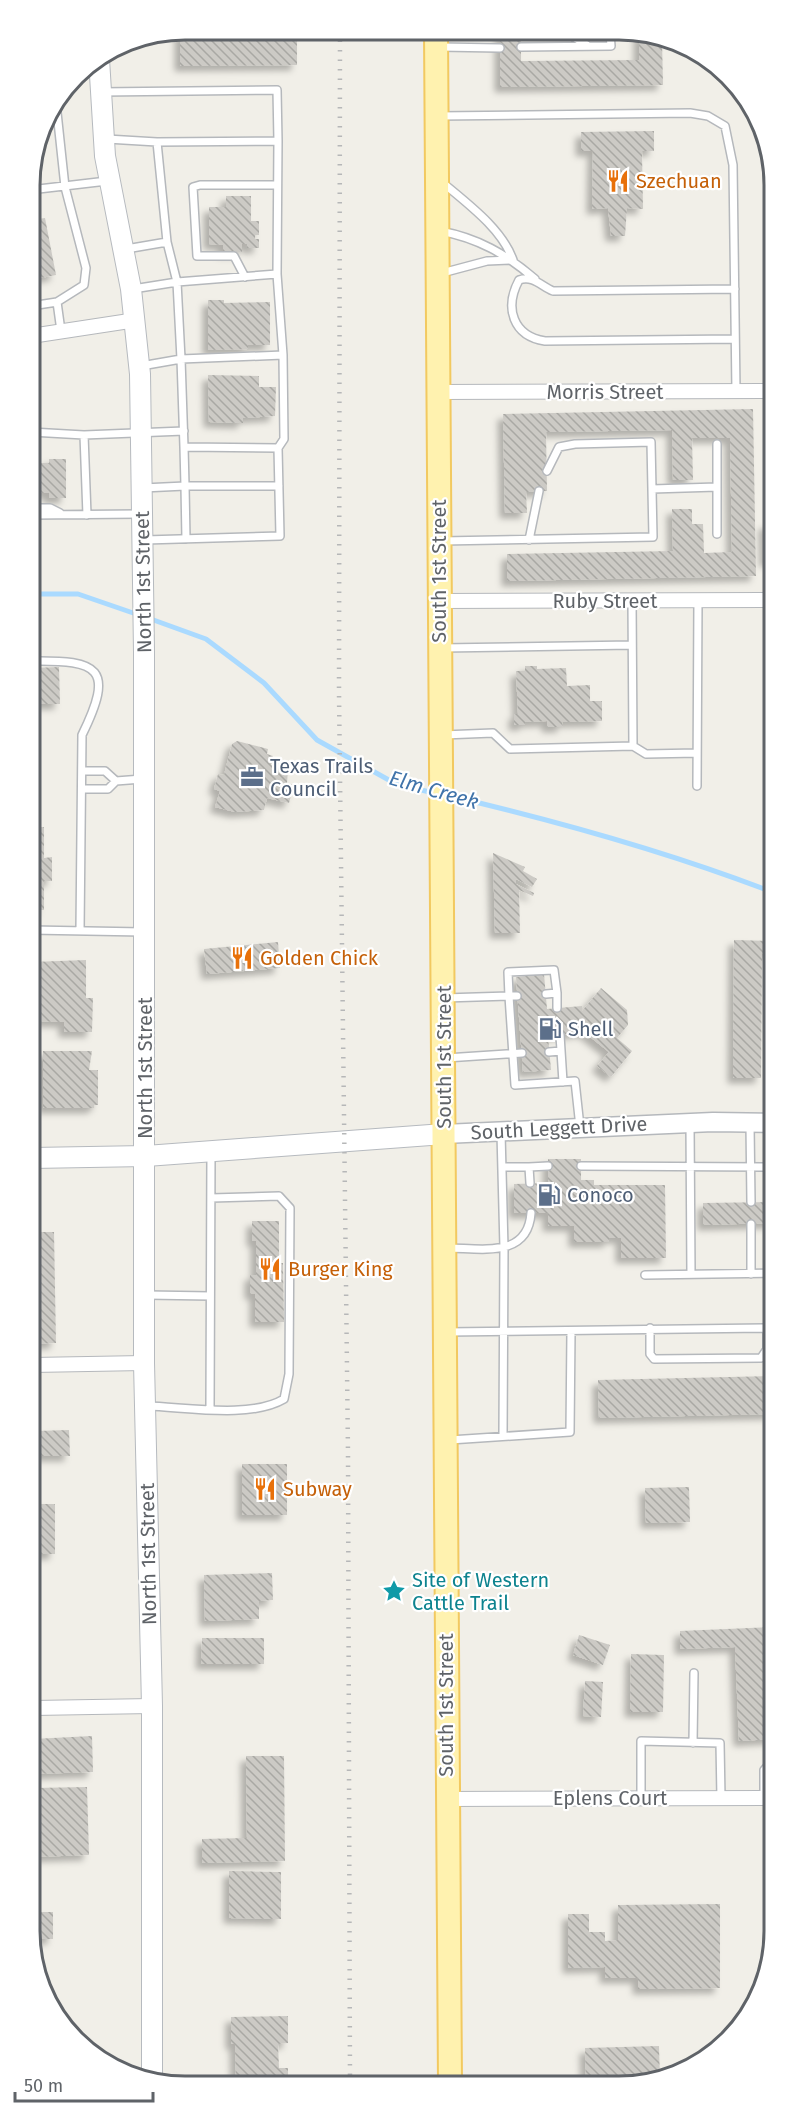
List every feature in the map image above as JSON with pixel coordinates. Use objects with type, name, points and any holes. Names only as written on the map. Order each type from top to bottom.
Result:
[{"type":"main road","name":"South 1st Street","points":[[436,40],[444,1059],[446,1799],[450,2076]]},
{"type":"main road","name":"North 1st Street","points":[[99,69],[103,138],[131,289],[140,366],[145,779],[144,1363],[152,1706],[152,2072]]},
{"type":"main road","name":"South Leggett Drive","points":[[40,1158],[146,1156],[444,1134]]},
{"type":"street","points":[[41,334],[135,320]]},
{"type":"street","name":"Morris Street","points":[[438,392],[764,392]]},
{"type":"street","name":"Ruby Street","points":[[439,601],[764,600]]},
{"type":"street","name":"South Leggett Drive","points":[[444,1134],[690,1122],[763,1123]]},
{"type":"street","points":[[40,1365],[144,1363]]},
{"type":"street","points":[[40,1708],[152,1706]]},
{"type":"street","name":"Eplens Court","points":[[446,1799],[763,1798]]},
{"type":"lane","points":[[446,40],[500,48]]},
{"type":"lane","points":[[578,40],[587,45]]},
{"type":"lane","points":[[520,47],[611,46],[611,40]]},
{"type":"lane","points":[[100,92],[277,90],[277,274],[283,355],[284,439],[278,448],[280,536],[143,540]]},
{"type":"lane","points":[[437,116],[690,113],[718,120],[725,126],[733,165],[736,392]]},
{"type":"lane","points":[[41,304],[57,302],[84,285],[86,268],[64,187],[58,116]]},
{"type":"lane","points":[[103,138],[157,142],[278,141]]},
{"type":"lane","points":[[157,142],[167,242],[177,282],[182,359],[186,539]]},
{"type":"lane","points":[[437,178],[500,237],[509,248],[513,260]]},
{"type":"lane","points":[[41,189],[110,180]]},
{"type":"lane","points":[[245,277],[234,256],[197,256],[193,187],[200,184],[277,185]]},
{"type":"lane","points":[[437,231],[464,235],[513,260],[541,286],[553,291],[735,289]]},
{"type":"lane","points":[[123,249],[167,242]]},
{"type":"lane","points":[[437,274],[487,261],[513,260]]},
{"type":"lane","points":[[131,289],[177,282],[277,274]]},
{"type":"lane","points":[[536,280],[525,278],[519,280],[512,301],[516,323],[530,339],[545,341],[735,339]]},
{"type":"lane","points":[[57,302],[61,331]]},
{"type":"lane","points":[[140,366],[182,359],[283,355]]},
{"type":"lane","points":[[41,433],[84,435],[184,431]]},
{"type":"lane","points":[[84,435],[87,515]]},
{"type":"lane","points":[[440,541],[653,537],[651,442],[575,444],[559,447],[547,471]]},
{"type":"lane","points":[[717,444],[717,534]]},
{"type":"lane","points":[[184,447],[278,448]]},
{"type":"lane","points":[[142,488],[279,486]]},
{"type":"lane","points":[[652,489],[717,487]]},
{"type":"lane","points":[[529,540],[539,491]]},
{"type":"lane","points":[[41,508],[50,508],[63,515]]},
{"type":"lane","points":[[41,515],[142,514]]},
{"type":"lane","points":[[697,786],[698,600]]},
{"type":"lane","points":[[632,601],[633,746]]},
{"type":"lane","points":[[440,648],[633,645]]},
{"type":"lane","points":[[41,661],[73,660],[90,666],[95,671],[98,687],[95,708],[82,735],[80,931]]},
{"type":"lane","points":[[442,740],[493,733],[510,749],[633,746],[646,754],[697,753]]},
{"type":"lane","points":[[82,771],[105,771],[116,781]]},
{"type":"lane","points":[[82,789],[108,789],[116,781],[145,779]]},
{"type":"lane","points":[[41,930],[145,932]]},
{"type":"lane","points":[[557,1008],[554,970],[508,972],[513,996],[511,1026],[515,1085],[575,1081],[580,1128]]},
{"type":"lane","points":[[546,994],[556,993]]},
{"type":"lane","points":[[443,998],[513,996]]},
{"type":"lane","points":[[511,1026],[520,1026]]},
{"type":"lane","points":[[560,1035],[563,1082]]},
{"type":"lane","points":[[549,1052],[561,1051]]},
{"type":"lane","points":[[444,1059],[522,1053]]},
{"type":"lane","points":[[690,1122],[691,1274]]},
{"type":"lane","points":[[750,1122],[751,1202]]},
{"type":"lane","points":[[501,1131],[504,1248],[503,1436]]},
{"type":"lane","points":[[210,1408],[211,1151]]},
{"type":"lane","points":[[502,1167],[548,1166]]},
{"type":"lane","points":[[581,1166],[763,1167]]},
{"type":"lane","points":[[529,1167],[530,1184]]},
{"type":"lane","points":[[145,1406],[270,1407],[284,1399],[289,1374],[290,1208],[279,1196],[212,1198]]},
{"type":"lane","points":[[444,1248],[504,1248],[521,1240],[530,1227],[531,1213]]},
{"type":"lane","points":[[751,1224],[751,1274]]},
{"type":"lane","points":[[645,1275],[763,1273]]},
{"type":"lane","points":[[145,1295],[210,1296]]},
{"type":"lane","points":[[650,1328],[650,1354],[654,1359],[761,1358],[763,1354]]},
{"type":"lane","points":[[445,1332],[763,1328]]},
{"type":"lane","points":[[445,1440],[570,1432],[571,1332]]},
{"type":"lane","points":[[693,1743],[694,1673]]},
{"type":"lane","points":[[641,1798],[641,1741],[720,1743],[721,1798]]},
{"type":"building","points":[[500,40],[521,40],[521,61],[639,60],[639,42],[662,47],[663,85],[500,87]]},
{"type":"building","points":[[180,41],[297,41],[297,65],[180,66]]},
{"type":"building","name":"Szechuan","points":[[654,131],[654,151],[642,151],[643,209],[627,208],[625,236],[611,236],[608,208],[592,209],[593,151],[581,151],[581,132]]},
{"type":"building","points":[[226,196],[251,196],[251,221],[259,221],[259,235],[255,235],[255,239],[259,239],[259,248],[247,248],[247,244],[242,244],[242,252],[223,252],[223,245],[209,244],[209,207],[226,207]]},
{"type":"building","points":[[45,218],[56,275],[41,278],[41,219]]},
{"type":"building","points":[[208,300],[224,300],[224,303],[270,302],[270,345],[248,345],[248,349],[208,350]]},
{"type":"building","points":[[208,375],[259,376],[259,387],[276,387],[275,416],[243,418],[243,423],[209,422]]},
{"type":"building","points":[[753,409],[756,576],[507,581],[507,554],[673,551],[672,509],[692,509],[692,524],[703,524],[704,553],[732,552],[730,438],[692,438],[693,480],[673,480],[672,430],[546,432],[547,491],[526,492],[527,513],[505,513],[503,414]]},
{"type":"building","points":[[49,459],[66,459],[66,498],[49,498],[49,493],[41,493],[41,463],[49,463]]},
{"type":"building","points":[[525,666],[537,666],[537,669],[566,668],[567,686],[590,685],[590,701],[602,701],[602,721],[562,722],[563,727],[547,727],[547,721],[514,725],[514,714],[518,714],[516,671],[525,671]]},
{"type":"building","points":[[59,667],[60,704],[41,704],[41,668]]},
{"type":"building","name":"Texas Trails Council","points":[[237,741],[268,749],[267,754],[273,756],[271,765],[288,770],[287,783],[294,785],[289,803],[267,798],[264,810],[235,812],[215,807],[220,791],[214,789],[218,774],[224,775],[232,744]]},
{"type":"building","points":[[41,827],[44,827],[44,858],[52,857],[52,881],[44,881],[44,910],[41,910]]},
{"type":"building","points":[[493,853],[525,867],[523,871],[537,879],[532,887],[516,879],[516,884],[534,893],[533,896],[519,890],[520,933],[495,933]]},
{"type":"building","points":[[734,940],[764,941],[761,1078],[733,1078]]},
{"type":"building","name":"Golden Chick","points":[[278,942],[280,968],[207,974],[204,949]]},
{"type":"building","points":[[86,960],[86,998],[93,998],[92,1032],[64,1032],[64,1022],[41,1021],[41,962]]},
{"type":"building","points":[[544,974],[547,1009],[582,1006],[582,1011],[601,988],[627,1010],[628,1025],[617,1038],[632,1051],[611,1077],[597,1066],[609,1052],[584,1032],[548,1036],[551,1070],[523,1072],[516,977]]},
{"type":"building","points":[[43,1051],[92,1051],[89,1070],[98,1070],[98,1105],[94,1105],[94,1108],[43,1108]]},
{"type":"building","points":[[548,1159],[581,1159],[581,1180],[594,1180],[594,1185],[665,1185],[666,1258],[621,1258],[621,1238],[609,1238],[609,1242],[574,1242],[574,1226],[548,1226],[548,1213],[514,1213],[514,1184],[548,1183]]},
{"type":"building","points":[[763,1202],[763,1223],[703,1225],[703,1203]]},
{"type":"building","name":"Burger King","points":[[252,1221],[279,1221],[279,1263],[283,1263],[284,1322],[255,1322],[255,1294],[250,1294],[250,1275],[256,1275],[256,1241],[252,1241]]},
{"type":"building","points":[[40,1232],[54,1232],[56,1343],[40,1344]]},
{"type":"building","points":[[763,1376],[763,1414],[599,1418],[598,1380]]},
{"type":"building","points":[[69,1430],[70,1456],[40,1456],[40,1431]]},
{"type":"building","name":"Subway","points":[[242,1464],[287,1464],[287,1515],[242,1515]]},
{"type":"building","points":[[689,1487],[690,1522],[646,1523],[645,1488]]},
{"type":"building","points":[[40,1504],[55,1504],[55,1554],[40,1554]]},
{"type":"building","points":[[272,1573],[273,1600],[259,1601],[259,1619],[205,1621],[204,1575]]},
{"type":"building","points":[[763,1627],[763,1740],[739,1741],[735,1647],[680,1649],[680,1631]]},
{"type":"building","points":[[579,1635],[610,1645],[603,1665],[573,1655]]},
{"type":"building","points":[[202,1638],[264,1638],[264,1664],[201,1664]]},
{"type":"building","points":[[631,1654],[664,1655],[663,1712],[630,1712]]},
{"type":"building","points":[[585,1681],[603,1682],[601,1717],[583,1716]]},
{"type":"building","points":[[92,1736],[93,1772],[40,1774],[40,1739]]},
{"type":"building","points":[[246,1756],[284,1756],[285,1861],[202,1863],[202,1839],[247,1838]]},
{"type":"building","points":[[87,1787],[89,1855],[40,1857],[40,1788]]},
{"type":"building","points":[[229,1871],[281,1872],[281,1919],[229,1918]]},
{"type":"building","points":[[720,1904],[720,1988],[638,1989],[638,1978],[605,1978],[605,1967],[568,1968],[568,1914],[589,1914],[589,1932],[605,1932],[605,1941],[618,1940],[618,1905]]},
{"type":"building","points":[[40,1912],[53,1912],[53,1939],[41,1939]]},
{"type":"building","points":[[288,2016],[288,2043],[278,2044],[279,2068],[288,2068],[288,2076],[236,2076],[235,2044],[231,2044],[231,2017]]},
{"type":"building","points":[[659,2046],[660,2069],[619,2076],[586,2076],[585,2048]]},
{"type":"waterway","name":"Elm Creek","points":[[41,594],[78,594],[139,615]]},
{"type":"waterway","name":"Elm Creek","points":[[148,618],[206,639],[264,683],[317,740],[396,784],[434,793]]},
{"type":"waterway","name":"Elm Creek","points":[[446,795],[611,838],[692,863],[764,889]]},
{"type":"railway","points":[[340,41],[339,693],[348,1453],[350,2076]]},
{"type":"place","name":"Szechuan","points":[[618,181]]},
{"type":"place","name":"Texas Trails Council","points":[[252,777]]},
{"type":"place","name":"Golden Chick","points":[[242,958]]},
{"type":"place","name":"Shell","points":[[550,1029]]},
{"type":"place","name":"Conoco","points":[[549,1195]]},
{"type":"place","name":"Burger King","points":[[270,1269]]},
{"type":"place","name":"Subway","points":[[265,1489]]},
{"type":"place","name":"Site of Western Cattle Trail","points":[[394,1591]]}]
